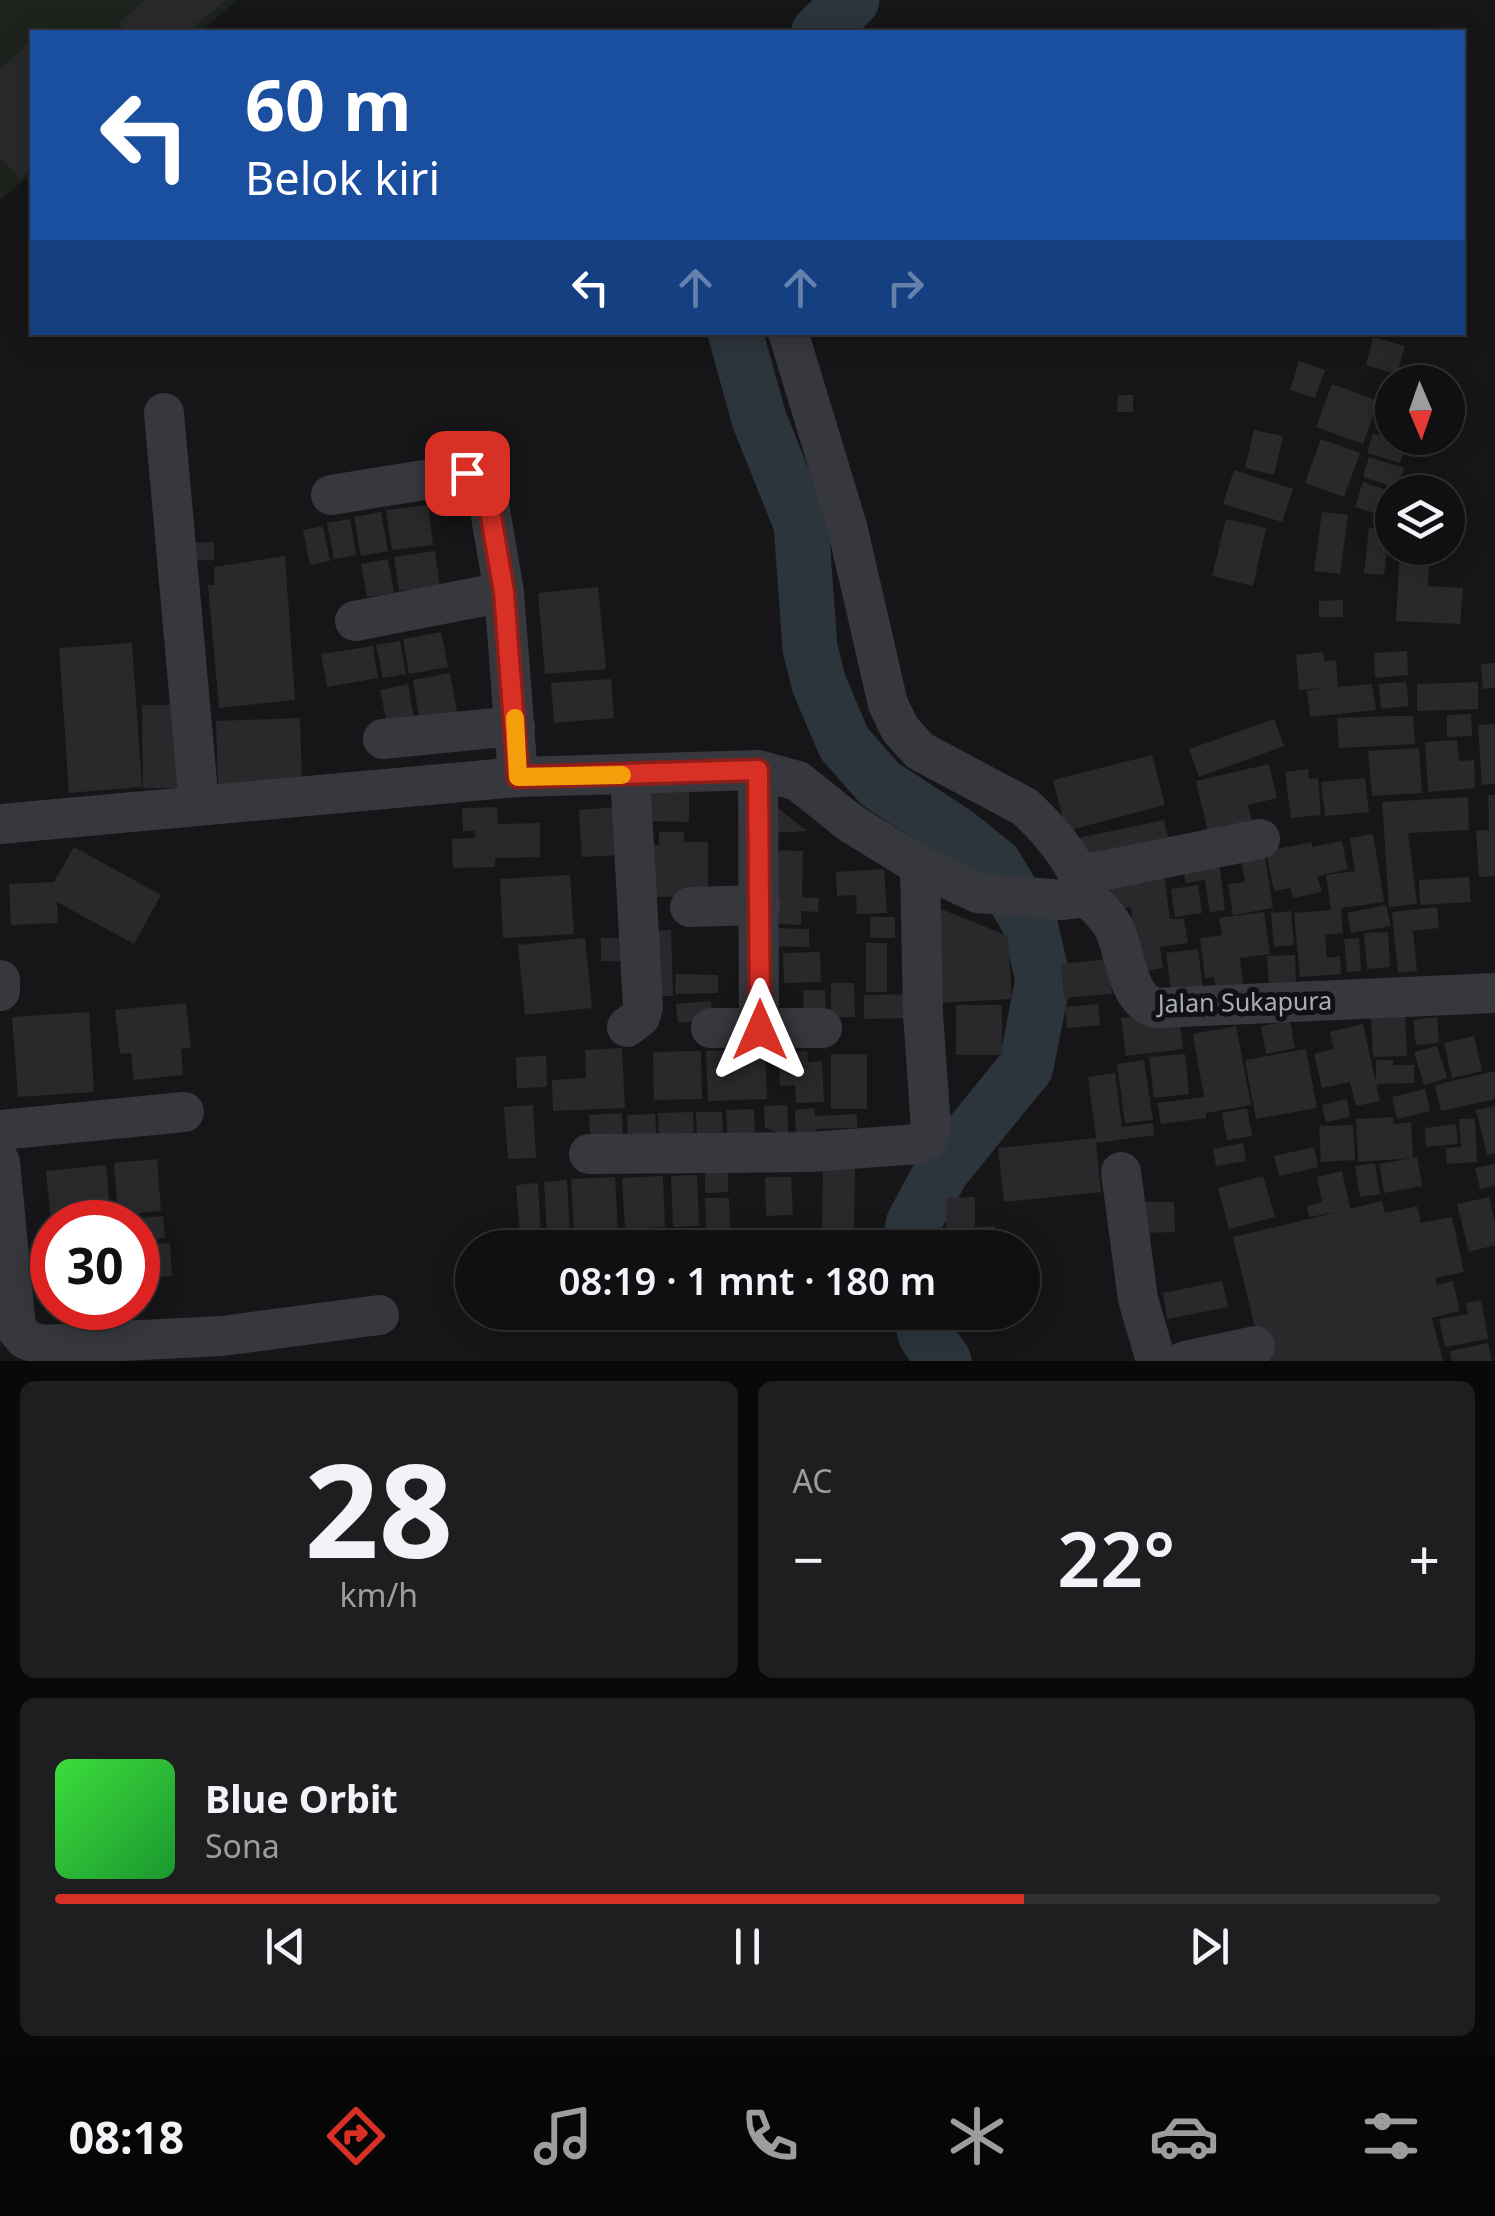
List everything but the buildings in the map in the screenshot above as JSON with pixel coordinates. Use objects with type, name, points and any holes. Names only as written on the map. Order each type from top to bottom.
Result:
[{"type":"street","name":"Jalan Sukapura","points":[[789,335],[848,526],[888,704],[900,729],[920,751],[1025,807],[1039,820],[1077,891],[1113,925],[1138,997],[1156,1008],[1495,993]]},
{"type":"street","points":[[164,414],[199,805]]},
{"type":"street","points":[[331,496],[467,473],[488,499],[504,592],[518,777]]},
{"type":"street","points":[[355,622],[504,592]]},
{"type":"street","points":[[383,739],[515,726]]},
{"type":"street","points":[[0,824],[518,777],[758,770],[798,781],[849,822],[920,866],[978,892],[1077,891],[1260,839]]},
{"type":"street","points":[[758,770],[760,1030]]},
{"type":"street","points":[[627,1026],[640,1017],[643,1007],[630,774]]},
{"type":"street","points":[[589,1154],[811,1152],[917,1144],[928,1138],[931,1128],[920,866]]},
{"type":"street","points":[[690,907],[760,905]]},
{"type":"street","points":[[0,980],[0,991]]},
{"type":"street","points":[[712,1028],[822,1028]]},
{"type":"street","points":[[0,1130],[184,1112]]},
{"type":"street","points":[[0,1162],[16,1328],[25,1339],[41,1346],[222,1336],[379,1315]]},
{"type":"street","points":[[1122,1172],[1138,1299],[1156,1361]]},
{"type":"street","points":[[1185,1361],[1255,1346]]},
{"type":"shaded area","points":[[0,0],[238,0],[201,30],[30,30],[30,175],[0,200]]},
{"type":"waterway","points":[[821,30],[852,0]]},
{"type":"waterway","points":[[736,335],[759,419],[801,524],[810,648],[819,684],[844,743],[880,784],[955,833],[995,865],[1030,924],[1043,980],[1026,1067],[942,1170],[912,1230]]},
{"type":"waterway","points":[[924,1330],[944,1361]]},
{"type":"slow traffic","points":[[515,718],[518,777],[622,775]]},
{"type":"route","points":[[467,473],[488,499],[504,592],[518,777],[758,770],[760,1030]]}]
